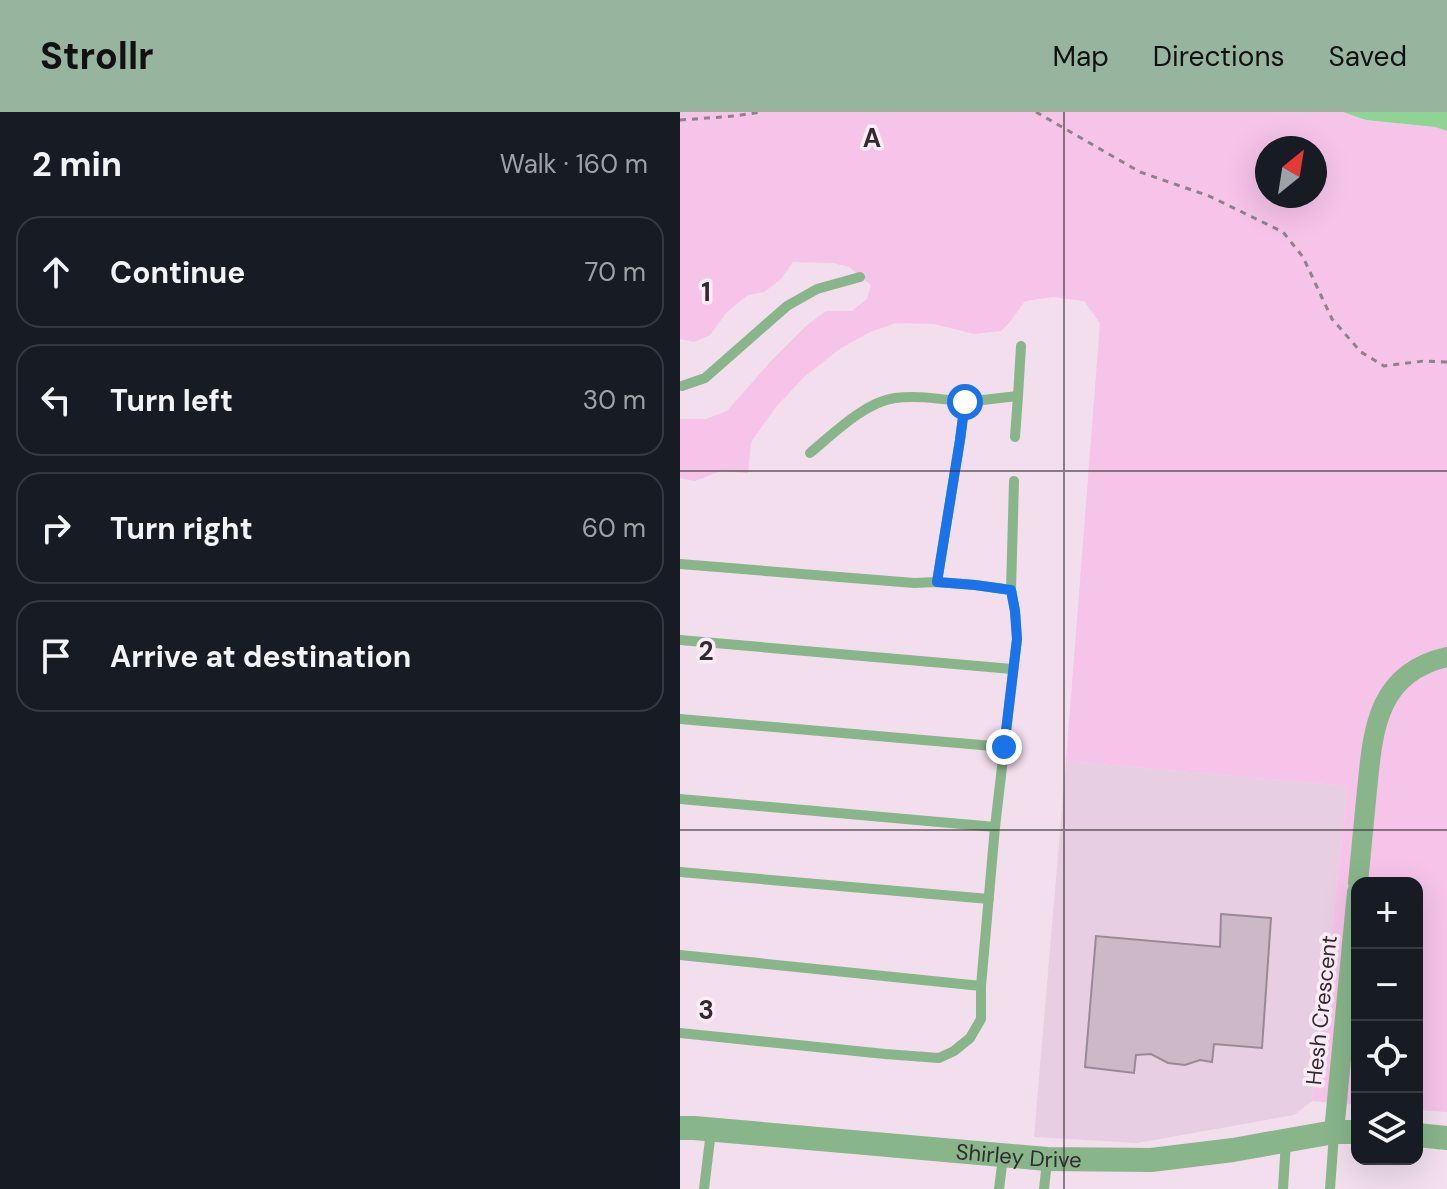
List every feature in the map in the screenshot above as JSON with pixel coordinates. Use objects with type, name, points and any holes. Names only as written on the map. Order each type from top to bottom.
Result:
[{"type":"street","points":[[1359,877],[1372,740],[1381,708],[1390,694],[1413,672],[1447,657]]},
{"type":"street","name":"Hesh Crescent","points":[[1346,1132],[1354,949]]},
{"type":"street","name":"Shirley Drive","points":[[680,1128],[1047,1159],[1151,1160],[1346,1132]]},
{"type":"street","points":[[1423,1136],[1447,1138]]},
{"type":"lane","points":[[681,385],[705,378],[787,306],[817,289],[860,277]]},
{"type":"lane","points":[[1015,437],[1021,346]]},
{"type":"lane","points":[[810,453],[869,407],[891,398],[923,396],[965,402],[1018,396]]},
{"type":"lane","points":[[937,582],[965,402]]},
{"type":"lane","points":[[680,1033],[939,1058],[970,1038],[981,1019],[995,827],[1017,639],[1011,590],[1014,481]]},
{"type":"lane","points":[[680,564],[1011,590]]},
{"type":"lane","points":[[680,640],[1012,669]]},
{"type":"lane","points":[[680,719],[1004,747]]},
{"type":"lane","points":[[680,799],[995,827]]},
{"type":"lane","points":[[680,872],[989,899]]},
{"type":"lane","points":[[680,955],[981,986]]},
{"type":"lane","points":[[704,1189],[712,1129]]},
{"type":"lane","points":[[1330,1189],[1346,1132]]},
{"type":"lane","points":[[1283,1189],[1286,1141]]},
{"type":"lane","points":[[999,1189],[1003,1155]]},
{"type":"lane","points":[[1044,1189],[1047,1159]]},
{"type":"path","points":[[680,120],[761,112]]},
{"type":"path","points":[[1036,112],[1140,172],[1209,196],[1283,232],[1303,257],[1332,319],[1361,352],[1384,366],[1424,361],[1447,362]]},
{"type":"shaded area","points":[[680,112],[1343,112],[1366,120],[1447,131],[1447,1112],[1423,1110],[1423,877],[1351,877],[1351,1104],[1312,1101],[1348,786],[1066,761],[1100,323],[1084,301],[1053,297],[1025,301],[1001,331],[974,334],[934,324],[896,323],[870,332],[841,348],[804,377],[776,407],[751,442],[748,473],[721,471],[695,481],[680,478],[680,419],[706,419],[727,411],[806,326],[826,311],[852,311],[867,299],[871,285],[849,267],[833,263],[793,262],[780,280],[764,292],[748,295],[727,312],[710,335],[694,342],[680,339]]},
{"type":"shaded area","points":[[1343,112],[1447,112],[1447,131],[1366,120]]},
{"type":"shaded area","points":[[1066,761],[1348,786],[1312,1101],[1294,1115],[1137,1143],[1034,1137]]},
{"type":"building","points":[[1221,914],[1271,918],[1262,1048],[1214,1044],[1212,1062],[1200,1060],[1185,1065],[1168,1063],[1151,1054],[1136,1055],[1134,1073],[1085,1067],[1096,936],[1220,947]]},
{"type":"route","points":[[965,402],[937,582],[1011,590],[1017,639],[1004,747]]}]
